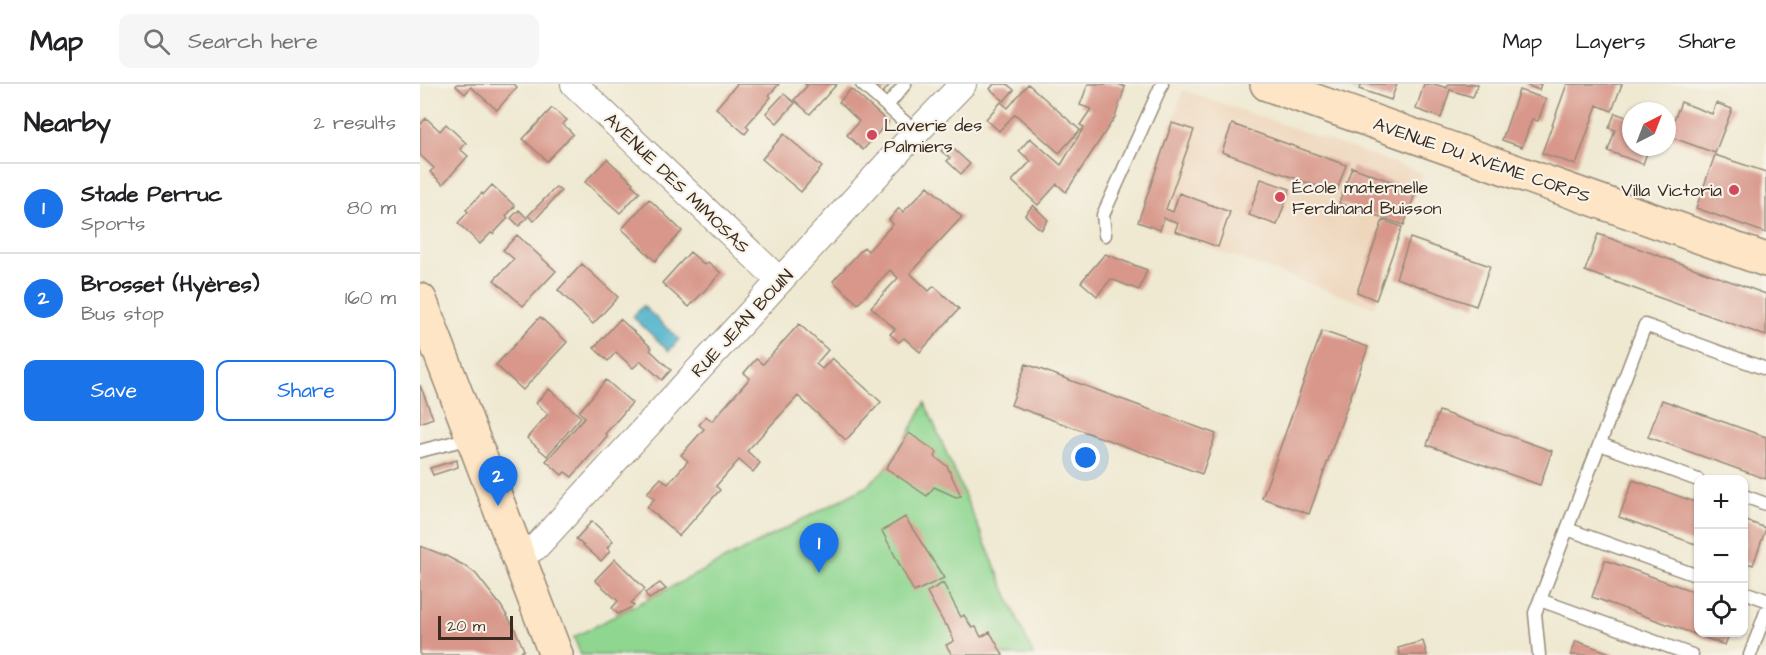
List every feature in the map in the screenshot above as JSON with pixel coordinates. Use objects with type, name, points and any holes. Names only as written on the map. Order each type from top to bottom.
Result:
[{"type":"main road","name":"AVENUE DU XVÈME CORPS","points":[[1267,84],[1766,260]]},
{"type":"main road","points":[[420,300],[556,655]]},
{"type":"street","name":"AVENUE DES MIMOSAS","points":[[574,84],[780,281]]},
{"type":"street","name":"RUE JEAN BOUIN","points":[[518,557],[536,548],[916,132],[963,84]]},
{"type":"lane","points":[[862,84],[916,132]]},
{"type":"lane","points":[[887,105],[905,84]]},
{"type":"lane","points":[[1105,235],[1103,215],[1162,84]]},
{"type":"lane","points":[[1539,655],[1535,613],[1645,325],[1766,369]]},
{"type":"lane","points":[[420,451],[472,437]]},
{"type":"lane","points":[[1600,444],[1694,479]]},
{"type":"lane","points":[[1748,498],[1766,504]]},
{"type":"lane","points":[[1567,529],[1694,575]]},
{"type":"lane","points":[[1748,594],[1766,600]]},
{"type":"lane","points":[[1540,600],[1692,655]]},
{"type":"lane","points":[[1750,655],[1766,612]]},
{"type":"shaded area","name":"École maternelle Ferdinand Buisson","points":[[1183,90],[1423,173],[1374,307],[1138,222]]},
{"type":"green space","points":[[925,403],[1033,655],[581,655],[574,637],[866,487],[886,468]]},
{"type":"water","points":[[643,306],[679,339],[669,351],[633,317]]},
{"type":"building","points":[[457,84],[514,84],[517,87],[497,110],[471,87],[465,94],[456,86]]},
{"type":"building","points":[[737,84],[779,84],[746,126],[749,129],[745,134],[716,108]]},
{"type":"building","points":[[805,84],[837,84],[810,114],[794,100],[807,86]]},
{"type":"building","points":[[871,84],[890,84],[882,94]]},
{"type":"building","points":[[994,84],[1007,84],[1014,90],[1004,101],[990,89]]},
{"type":"building","points":[[1028,84],[1080,130],[1059,153],[1015,114],[999,131],[986,119],[1001,102],[1008,108]]},
{"type":"building","points":[[1088,84],[1118,84],[1125,87],[1115,117],[1066,192],[1057,184],[1038,205],[1012,181],[1031,161],[1019,151],[1030,138],[1061,165],[1084,127],[1080,125],[1091,109],[1080,105]]},
{"type":"building","points":[[1362,84],[1397,84],[1391,100],[1359,89]]},
{"type":"building","points":[[1424,84],[1447,88],[1448,84],[1478,84],[1473,97],[1450,90],[1441,118],[1416,109]]},
{"type":"building","points":[[1523,84],[1541,84],[1539,90]]},
{"type":"building","points":[[1567,84],[1622,84],[1612,111],[1597,105],[1576,165],[1542,153]]},
{"type":"building","points":[[851,89],[888,122],[863,150],[847,135],[859,121],[839,102]]},
{"type":"building","points":[[1519,90],[1546,99],[1538,121],[1532,119],[1522,147],[1502,140]]},
{"type":"building","points":[[784,94],[795,103],[777,123],[766,113]]},
{"type":"building","points":[[1681,102],[1712,114],[1716,103],[1732,109],[1715,153],[1676,139],[1676,115]]},
{"type":"building","points":[[552,108],[567,120],[563,124],[573,134],[547,161],[523,139]]},
{"type":"building","points":[[1615,113],[1622,116],[1622,156],[1646,156],[1643,164],[1608,151],[1615,130],[1609,128]]},
{"type":"building","points":[[426,118],[440,131],[446,124],[466,143],[460,149],[468,156],[443,184],[430,172],[434,168],[420,155],[420,125]]},
{"type":"building","points":[[1172,123],[1194,130],[1166,209],[1173,212],[1179,193],[1230,212],[1218,247],[1175,231],[1178,223],[1164,218],[1160,230],[1138,222]]},
{"type":"building","points":[[1232,124],[1346,165],[1336,193],[1222,152]]},
{"type":"building","points":[[784,134],[822,167],[801,192],[762,159]]},
{"type":"building","points":[[948,144],[970,164],[961,174],[947,161],[950,158],[941,151]]},
{"type":"building","name":"Villa Victoria","points":[[1715,155],[1766,172],[1766,233],[1696,208]]},
{"type":"building","points":[[607,159],[640,192],[620,213],[585,182]]},
{"type":"building","points":[[1352,167],[1416,191],[1404,225],[1339,203]]},
{"type":"building","points":[[1261,179],[1290,189],[1277,225],[1249,215]]},
{"type":"building","points":[[492,185],[515,206],[506,216],[508,218],[480,244],[458,223],[468,212],[466,210]]},
{"type":"building","points":[[928,186],[962,217],[910,273],[929,291],[934,286],[959,309],[920,352],[904,338],[899,342],[890,334],[895,329],[871,307],[898,278],[890,270],[858,304],[833,281],[864,247],[868,251],[893,224],[889,220],[899,208],[903,212]]},
{"type":"building","points":[[556,187],[561,191],[534,221],[528,216]]},
{"type":"building","points":[[649,199],[682,231],[655,261],[622,229]]},
{"type":"building","points":[[1033,205],[1048,220],[1041,230],[1025,215]]},
{"type":"building","points":[[519,210],[527,218],[519,226],[511,218]]},
{"type":"building","points":[[1383,220],[1402,227],[1376,300],[1357,292]]},
{"type":"building","points":[[1598,234],[1766,294],[1766,336],[1585,271]]},
{"type":"building","points":[[517,235],[556,271],[523,306],[494,280],[514,259],[503,250]]},
{"type":"building","points":[[1410,238],[1490,266],[1476,306],[1396,278]]},
{"type":"building","points":[[690,252],[705,265],[708,262],[721,273],[689,307],[662,283]]},
{"type":"building","points":[[1105,254],[1147,270],[1139,290],[1111,279],[1097,296],[1081,282]]},
{"type":"building","points":[[582,264],[618,297],[593,324],[558,290]]},
{"type":"building","points":[[540,317],[567,342],[523,390],[496,365]]},
{"type":"building","points":[[620,319],[652,348],[650,350],[671,370],[662,380],[641,361],[633,368],[616,352],[608,361],[594,348]]},
{"type":"building","points":[[799,324],[828,350],[816,364],[822,369],[832,358],[881,402],[846,440],[798,396],[747,451],[760,463],[753,472],[739,460],[716,486],[720,490],[679,536],[647,507],[654,499],[647,493],[661,478],[668,484],[688,461],[681,455],[704,429],[699,425],[706,416],[712,421],[750,378],[744,373],[756,359],[763,364]]},
{"type":"building","points":[[1322,331],[1368,347],[1309,514],[1262,498]]},
{"type":"building","points":[[1026,364],[1216,434],[1202,474],[1011,405]]},
{"type":"building","points":[[606,380],[632,403],[572,477],[565,472],[562,475],[546,461],[585,417],[579,412]]},
{"type":"building","points":[[420,385],[433,418],[420,423]]},
{"type":"building","points":[[549,389],[581,417],[547,456],[527,438],[548,414],[536,403]]},
{"type":"building","points":[[1662,400],[1766,437],[1766,479],[1648,437]]},
{"type":"building","points":[[1439,411],[1552,451],[1540,485],[1427,445]]},
{"type":"building","points":[[909,433],[937,452],[935,457],[947,466],[961,496],[956,497],[934,487],[927,496],[886,468]]},
{"type":"building","points":[[457,460],[458,467],[433,475],[430,468]]},
{"type":"building","points":[[1633,480],[1694,502],[1694,544],[1619,517]]},
{"type":"building","points":[[905,517],[944,578],[914,592],[882,531]]},
{"type":"building","points":[[592,521],[613,541],[607,548],[610,551],[601,561],[576,539]]},
{"type":"building","points":[[1748,521],[1766,528],[1753,565],[1748,563]]},
{"type":"building","points":[[420,546],[446,556],[476,574],[501,606],[524,650],[516,655],[420,655]]},
{"type":"building","points":[[615,559],[645,589],[631,603],[634,606],[618,614],[612,608],[618,601],[595,580]]},
{"type":"building","points":[[1605,560],[1694,592],[1694,634],[1592,597]]},
{"type":"building","points":[[660,583],[666,589],[649,599],[645,593]]},
{"type":"building","points":[[943,583],[961,617],[964,615],[972,628],[976,627],[981,637],[990,632],[1003,655],[952,655],[946,645],[954,641],[927,592]]},
{"type":"building","points":[[1703,637],[1728,637],[1725,645]]},
{"type":"building","points":[[1423,641],[1427,655],[1400,655],[1398,648]]},
{"type":"building","points":[[1576,641],[1616,655],[1571,655]]},
{"type":"place","name":"Laverie des Palmiers","points":[[872,135]]},
{"type":"place","name":"Villa Victoria","points":[[1734,190]]},
{"type":"place","name":"École maternelle Ferdinand Buisson","points":[[1280,197]]},
{"type":"place","name":"Brosset (Hyères)","points":[[498,506]]},
{"type":"place","name":"Stade Perruc","points":[[819,573]]}]
